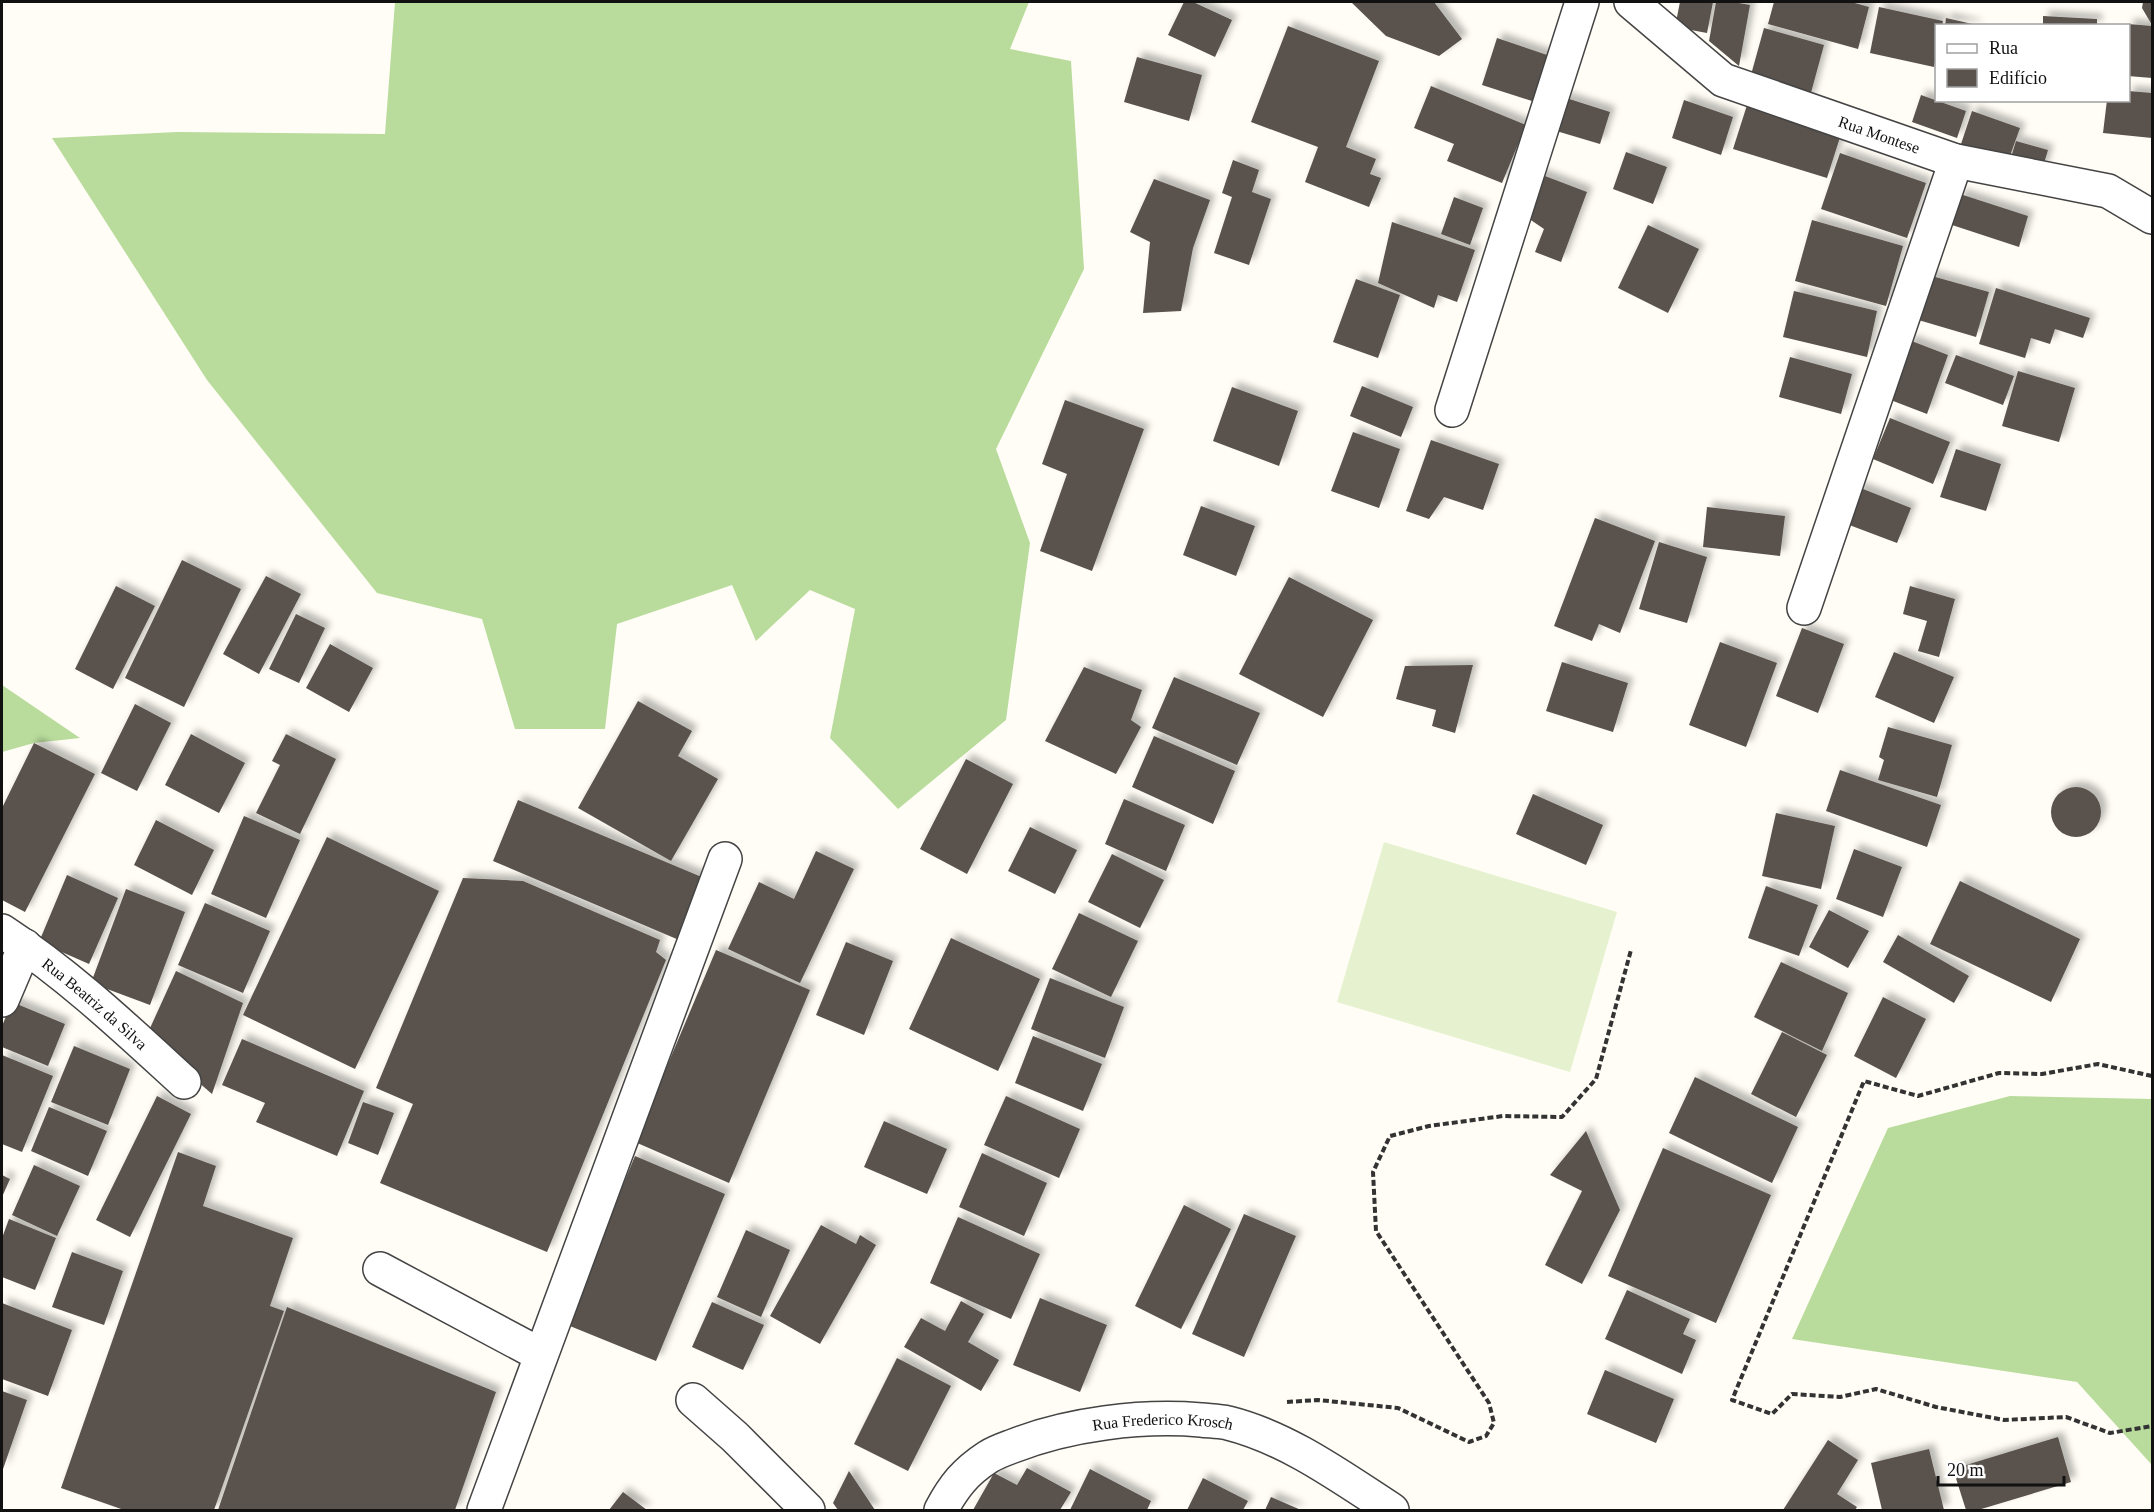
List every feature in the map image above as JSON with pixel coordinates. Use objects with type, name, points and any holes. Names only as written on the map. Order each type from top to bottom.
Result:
[{"type":"street","points":[[1452,410],[1582,2]]},
{"type":"street","name":"Rua Montese","points":[[1631,2],[1723,80],[1956,161],[2108,191],[2152,217]]},
{"type":"street","points":[[1804,608],[1956,161]]},
{"type":"street","points":[[484,1510],[725,859]]},
{"type":"street","points":[[2,1000],[13,938]]},
{"type":"street","name":"Rua Beatriz da Silva","points":[[13,938],[104,1008],[184,1082]]},
{"type":"street","points":[[380,1269],[541,1355]]},
{"type":"street","points":[[693,1400],[735,1437],[808,1510]]},
{"type":"street","name":"Rua Frederico Krosch","points":[[941,1510],[954,1487],[968,1472],[991,1455],[1034,1438],[1094,1425],[1171,1418],[1227,1423],[1267,1436],[1317,1461],[1392,1510]]},
{"type":"path","points":[[1285,1402],[1318,1400],[1398,1408],[1469,1442],[1486,1436],[1494,1423],[1489,1403],[1376,1231],[1373,1172],[1390,1136],[1429,1126],[1503,1116],[1562,1117],[1596,1079],[1631,950]]},
{"type":"path","points":[[2152,1076],[2098,1064],[2042,1074],[1999,1073],[1918,1096],[1864,1081],[1731,1400],[1772,1414],[1792,1394],[1840,1397],[1876,1389],[1936,1407],[2004,1420],[2066,1417],[2110,1432],[2152,1426]]},
{"type":"green space","points":[[395,2],[1029,2],[1010,49],[1071,61],[1084,269],[996,449],[1030,543],[1006,720],[898,809],[830,738],[855,609],[810,590],[756,641],[732,585],[617,624],[605,729],[515,729],[482,619],[377,593],[207,380],[52,138],[177,132],[385,134]]},
{"type":"green space","points":[[2,685],[80,738],[34,743],[2,752]]},
{"type":"green space","points":[[1384,842],[1617,912],[1570,1072],[1337,1002]]},
{"type":"green space","points":[[2010,1096],[2152,1099],[2152,1465],[2077,1382],[1792,1339],[1888,1128]]},
{"type":"building","points":[[1184,2],[1193,2],[1232,20],[1215,57],[1168,35]]},
{"type":"building","points":[[1351,2],[1434,2],[1462,39],[1439,56],[1386,36]]},
{"type":"building","points":[[1680,2],[1713,2],[1707,33],[1675,27]]},
{"type":"building","points":[[1716,2],[1750,5],[1739,66],[1709,41]]},
{"type":"building","points":[[1774,2],[1851,2],[1869,7],[1858,49],[1768,24]]},
{"type":"building","points":[[2143,2],[2152,2],[2152,25],[2142,8]]},
{"type":"building","points":[[1879,7],[1943,21],[1942,24],[1935,24],[1934,67],[1870,53]]},
{"type":"building","points":[[2043,16],[2097,19],[2097,24],[2043,24]]},
{"type":"building","points":[[1946,18],[1973,24],[1945,24]]},
{"type":"building","points":[[2130,24],[2152,26],[2152,78],[2130,76]]},
{"type":"building","points":[[1288,26],[1379,61],[1346,147],[1376,159],[1370,174],[1381,178],[1369,207],[1305,182],[1318,147],[1251,122]]},
{"type":"building","points":[[1764,28],[1824,45],[1809,100],[1749,82]]},
{"type":"building","points":[[1497,38],[1550,56],[1535,102],[1482,85]]},
{"type":"building","points":[[1137,57],[1202,75],[1189,121],[1124,102]]},
{"type":"building","points":[[1431,86],[1526,125],[1502,183],[1447,161],[1454,144],[1414,128]]},
{"type":"building","points":[[2130,91],[2152,93],[2152,138],[2103,133],[2107,102],[2130,102]]},
{"type":"building","points":[[1921,95],[1935,100],[1935,102],[1966,111],[1957,138],[1912,122]]},
{"type":"building","points":[[1563,97],[1610,112],[1600,144],[1553,130]]},
{"type":"building","points":[[1684,100],[1733,117],[1721,155],[1672,138]]},
{"type":"building","points":[[1748,102],[1842,131],[1827,178],[1733,149]]},
{"type":"building","points":[[1972,111],[2020,128],[2007,164],[1960,147]]},
{"type":"building","points":[[2016,141],[2048,150],[2042,170],[2010,161]]},
{"type":"building","points":[[1626,152],[1667,167],[1653,204],[1613,189]]},
{"type":"building","points":[[1840,153],[1926,183],[1907,238],[1821,209]]},
{"type":"building","points":[[1233,160],[1259,170],[1252,192],[1271,199],[1249,265],[1214,253],[1232,197],[1222,193]]},
{"type":"building","points":[[1537,173],[1587,192],[1561,262],[1535,252],[1544,229],[1522,214]]},
{"type":"building","points":[[1154,179],[1210,200],[1193,248],[1181,311],[1143,313],[1150,242],[1130,232]]},
{"type":"building","points":[[1960,194],[2028,216],[2019,247],[1949,224]]},
{"type":"building","points":[[1454,197],[1483,208],[1470,245],[1441,234]]},
{"type":"building","points":[[1812,220],[1903,246],[1886,306],[1795,281]]},
{"type":"building","points":[[1392,222],[1475,250],[1457,302],[1438,295],[1434,308],[1378,283]]},
{"type":"building","points":[[1648,225],[1699,249],[1668,313],[1618,288]]},
{"type":"building","points":[[1928,275],[1989,292],[1976,337],[1915,319]]},
{"type":"building","points":[[1356,279],[1400,295],[1378,358],[1333,342]]},
{"type":"building","points":[[1996,288],[2090,318],[2083,338],[2055,329],[2050,344],[2031,338],[2025,358],[1979,344]]},
{"type":"building","points":[[1794,291],[1877,311],[1867,357],[1783,337]]},
{"type":"building","points":[[1909,340],[1948,355],[1927,414],[1888,399]]},
{"type":"building","points":[[1956,355],[2014,376],[2003,405],[1945,383]]},
{"type":"building","points":[[1790,357],[1852,374],[1841,414],[1779,397]]},
{"type":"building","points":[[2018,371],[2075,388],[2059,442],[2002,426]]},
{"type":"building","points":[[1362,386],[1413,407],[1401,437],[1350,416]]},
{"type":"building","points":[[1232,387],[1298,411],[1279,466],[1213,441]]},
{"type":"building","points":[[1065,400],[1144,429],[1092,571],[1040,551],[1067,474],[1042,464]]},
{"type":"building","points":[[1890,418],[1950,442],[1933,484],[1873,459]]},
{"type":"building","points":[[1353,432],[1400,449],[1379,508],[1331,491]]},
{"type":"building","points":[[1431,440],[1499,464],[1483,510],[1444,497],[1429,519],[1406,511]]},
{"type":"building","points":[[1956,449],[2001,464],[1986,511],[1940,497]]},
{"type":"building","points":[[1858,487],[1911,508],[1897,543],[1844,523]]},
{"type":"building","points":[[1201,506],[1255,526],[1236,576],[1183,555]]},
{"type":"building","points":[[1707,507],[1785,516],[1780,556],[1703,547]]},
{"type":"building","points":[[1595,518],[1655,541],[1620,633],[1599,624],[1592,641],[1554,626]]},
{"type":"building","points":[[1659,542],[1707,557],[1687,623],[1639,609]]},
{"type":"building","points":[[182,560],[241,589],[184,707],[125,678]]},
{"type":"building","points":[[266,576],[301,594],[259,674],[223,654]]},
{"type":"building","points":[[1289,577],[1373,620],[1323,717],[1239,674]]},
{"type":"building","points":[[116,586],[155,606],[113,689],[75,669]]},
{"type":"building","points":[[1910,586],[1955,599],[1939,657],[1918,651],[1927,621],[1903,614]]},
{"type":"building","points":[[296,614],[325,628],[299,683],[269,669]]},
{"type":"building","points":[[1802,628],[1844,644],[1818,713],[1776,696]]},
{"type":"building","points":[[1720,642],[1777,663],[1746,747],[1689,725]]},
{"type":"building","points":[[330,644],[373,668],[349,712],[306,688]]},
{"type":"building","points":[[1894,652],[1954,677],[1934,723],[1875,697]]},
{"type":"building","points":[[1562,662],[1628,683],[1613,732],[1546,711]]},
{"type":"building","points":[[1473,665],[1455,733],[1432,726],[1436,710],[1396,699],[1405,666]]},
{"type":"building","points":[[1084,667],[1142,690],[1131,720],[1141,727],[1116,774],[1045,741]]},
{"type":"building","points":[[1174,677],[1260,713],[1237,765],[1152,728]]},
{"type":"building","points":[[638,701],[692,731],[678,756],[718,779],[671,861],[578,808]]},
{"type":"building","points":[[135,704],[171,723],[137,791],[101,773]]},
{"type":"building","points":[[1888,727],[1952,745],[1937,797],[1878,780],[1884,760],[1879,757]]},
{"type":"building","points":[[191,734],[245,763],[219,813],[165,785]]},
{"type":"building","points":[[286,734],[336,759],[300,834],[256,813],[280,765],[272,761]]},
{"type":"building","points":[[1154,736],[1235,771],[1213,824],[1132,787]]},
{"type":"building","points":[[34,743],[95,774],[25,912],[2,900],[2,808]]},
{"type":"building","points":[[966,759],[1013,784],[967,874],[920,849]]},
{"type":"building","points":[[1840,770],[1941,805],[1927,847],[1826,811]]},
{"type":"building","points":[[2071,787],[2081,787],[2094,794],[2101,807],[2101,817],[2094,830],[2081,837],[2071,837],[2062,833],[2055,826],[2051,817],[2051,807],[2055,798],[2062,791]]},
{"type":"building","points":[[1533,794],[1603,825],[1586,865],[1516,834]]},
{"type":"building","points":[[1124,799],[1185,825],[1166,871],[1105,844]]},
{"type":"building","points":[[518,800],[704,878],[679,940],[493,861]]},
{"type":"building","points":[[1776,813],[1835,826],[1821,889],[1762,876]]},
{"type":"building","points":[[244,816],[300,840],[266,918],[211,894]]},
{"type":"building","points":[[156,820],[214,850],[192,895],[134,865]]},
{"type":"building","points":[[1030,827],[1077,850],[1055,894],[1008,871]]},
{"type":"building","points":[[327,837],[439,891],[355,1069],[243,1015]]},
{"type":"building","points":[[1854,849],[1902,867],[1883,917],[1836,899]]},
{"type":"building","points":[[816,851],[854,869],[800,983],[728,949],[759,882],[794,899]]},
{"type":"building","points":[[1112,854],[1164,880],[1140,928],[1088,902]]},
{"type":"building","points":[[67,875],[118,898],[89,964],[39,942]]},
{"type":"building","points":[[463,878],[523,881],[660,940],[656,952],[666,960],[547,1252],[380,1183],[413,1104],[376,1088]]},
{"type":"building","points":[[1960,881],[2080,939],[2051,1002],[1930,944]]},
{"type":"building","points":[[1766,886],[1818,905],[1799,956],[1748,938]]},
{"type":"building","points":[[126,889],[185,912],[150,1005],[91,983]]},
{"type":"building","points":[[205,903],[270,931],[243,993],[178,965]]},
{"type":"building","points":[[1829,910],[1869,931],[1848,968],[1809,947]]},
{"type":"building","points":[[1079,913],[1138,941],[1111,997],[1052,969]]},
{"type":"building","points":[[1898,935],[1969,976],[1954,1003],[1883,962]]},
{"type":"building","points":[[951,938],[1040,979],[998,1071],[909,1029]]},
{"type":"building","points":[[846,942],[893,961],[864,1035],[816,1015]]},
{"type":"building","points":[[716,950],[810,990],[729,1183],[635,1142]]},
{"type":"building","points":[[1781,962],[1848,993],[1822,1051],[1754,1017]]},
{"type":"building","points":[[176,971],[243,1003],[212,1094],[146,1037]]},
{"type":"building","points":[[1050,978],[1124,1007],[1105,1058],[1031,1029]]},
{"type":"building","points":[[1883,997],[1926,1019],[1896,1078],[1854,1056]]},
{"type":"building","points":[[12,1002],[65,1024],[48,1066],[2,1047],[2,1026]]},
{"type":"building","points":[[1782,1032],[1827,1055],[1796,1117],[1751,1094]]},
{"type":"building","points":[[1033,1036],[1102,1064],[1083,1111],[1015,1083]]},
{"type":"building","points":[[242,1039],[364,1091],[337,1156],[256,1122],[265,1103],[222,1085]]},
{"type":"building","points":[[74,1046],[130,1069],[108,1125],[51,1102]]},
{"type":"building","points":[[2,1055],[53,1076],[22,1152],[2,1144]]},
{"type":"building","points":[[1695,1077],[1798,1127],[1772,1183],[1669,1133]]},
{"type":"building","points":[[157,1096],[191,1114],[130,1237],[96,1220]]},
{"type":"building","points":[[1006,1096],[1080,1129],[1059,1178],[984,1145]]},
{"type":"building","points":[[363,1102],[394,1113],[378,1155],[348,1143]]},
{"type":"building","points":[[49,1107],[107,1131],[88,1176],[31,1151]]},
{"type":"building","points":[[884,1121],[947,1149],[927,1194],[864,1167]]},
{"type":"building","points":[[1586,1131],[1620,1210],[1582,1284],[1545,1265],[1582,1191],[1550,1175]]},
{"type":"building","points":[[1663,1148],[1771,1195],[1716,1323],[1608,1276]]},
{"type":"building","points":[[178,1152],[216,1166],[203,1206],[293,1238],[270,1306],[284,1311],[214,1510],[124,1510],[61,1488]]},
{"type":"building","points":[[982,1153],[1047,1183],[1024,1236],[959,1207]]},
{"type":"building","points":[[635,1156],[725,1194],[656,1361],[565,1324]]},
{"type":"building","points":[[34,1165],[80,1186],[57,1236],[12,1215]]},
{"type":"building","points":[[2,1175],[10,1179],[2,1197]]},
{"type":"building","points":[[1184,1205],[1231,1229],[1181,1329],[1135,1306]]},
{"type":"building","points":[[1244,1214],[1296,1236],[1244,1357],[1192,1334]]},
{"type":"building","points":[[958,1217],[1040,1254],[1011,1319],[930,1283]]},
{"type":"building","points":[[9,1219],[56,1238],[35,1290],[2,1277],[2,1238]]},
{"type":"building","points":[[821,1225],[856,1244],[860,1235],[876,1245],[820,1344],[770,1316]]},
{"type":"building","points":[[746,1230],[790,1250],[761,1317],[717,1297]]},
{"type":"building","points":[[72,1252],[123,1271],[104,1325],[52,1307]]},
{"type":"building","points":[[1627,1290],[1690,1319],[1683,1334],[1696,1340],[1682,1374],[1605,1339]]},
{"type":"building","points":[[1040,1298],[1107,1325],[1080,1392],[1013,1365]]},
{"type":"building","points":[[961,1301],[984,1314],[968,1342],[999,1360],[981,1391],[904,1347],[921,1318],[945,1331]]},
{"type":"building","points":[[712,1302],[764,1325],[743,1370],[692,1347]]},
{"type":"building","points":[[2,1303],[72,1330],[48,1396],[2,1379]]},
{"type":"building","points":[[287,1307],[496,1392],[455,1510],[218,1510]]},
{"type":"building","points":[[897,1358],[951,1386],[908,1471],[854,1444]]},
{"type":"building","points":[[1605,1370],[1674,1399],[1656,1443],[1587,1414]]},
{"type":"building","points":[[2,1391],[27,1400],[2,1472]]},
{"type":"building","points":[[2058,1437],[2071,1482],[1978,1510],[1966,1510],[1953,1469]]},
{"type":"building","points":[[1828,1440],[1858,1460],[1837,1494],[1857,1507],[1855,1510],[1783,1510]]},
{"type":"building","points":[[1929,1449],[1944,1510],[1882,1510],[1871,1463]]},
{"type":"building","points":[[1027,1468],[1071,1492],[1060,1510],[973,1510],[994,1473],[1017,1485]]},
{"type":"building","points":[[1090,1469],[1151,1501],[1147,1510],[1070,1510]]},
{"type":"building","points":[[849,1471],[875,1510],[838,1510],[833,1503]]},
{"type":"building","points":[[1203,1478],[1248,1501],[1243,1510],[1187,1510]]},
{"type":"building","points":[[623,1492],[647,1510],[609,1510]]},
{"type":"building","points":[[1271,1497],[1301,1510],[1265,1510]]}]
